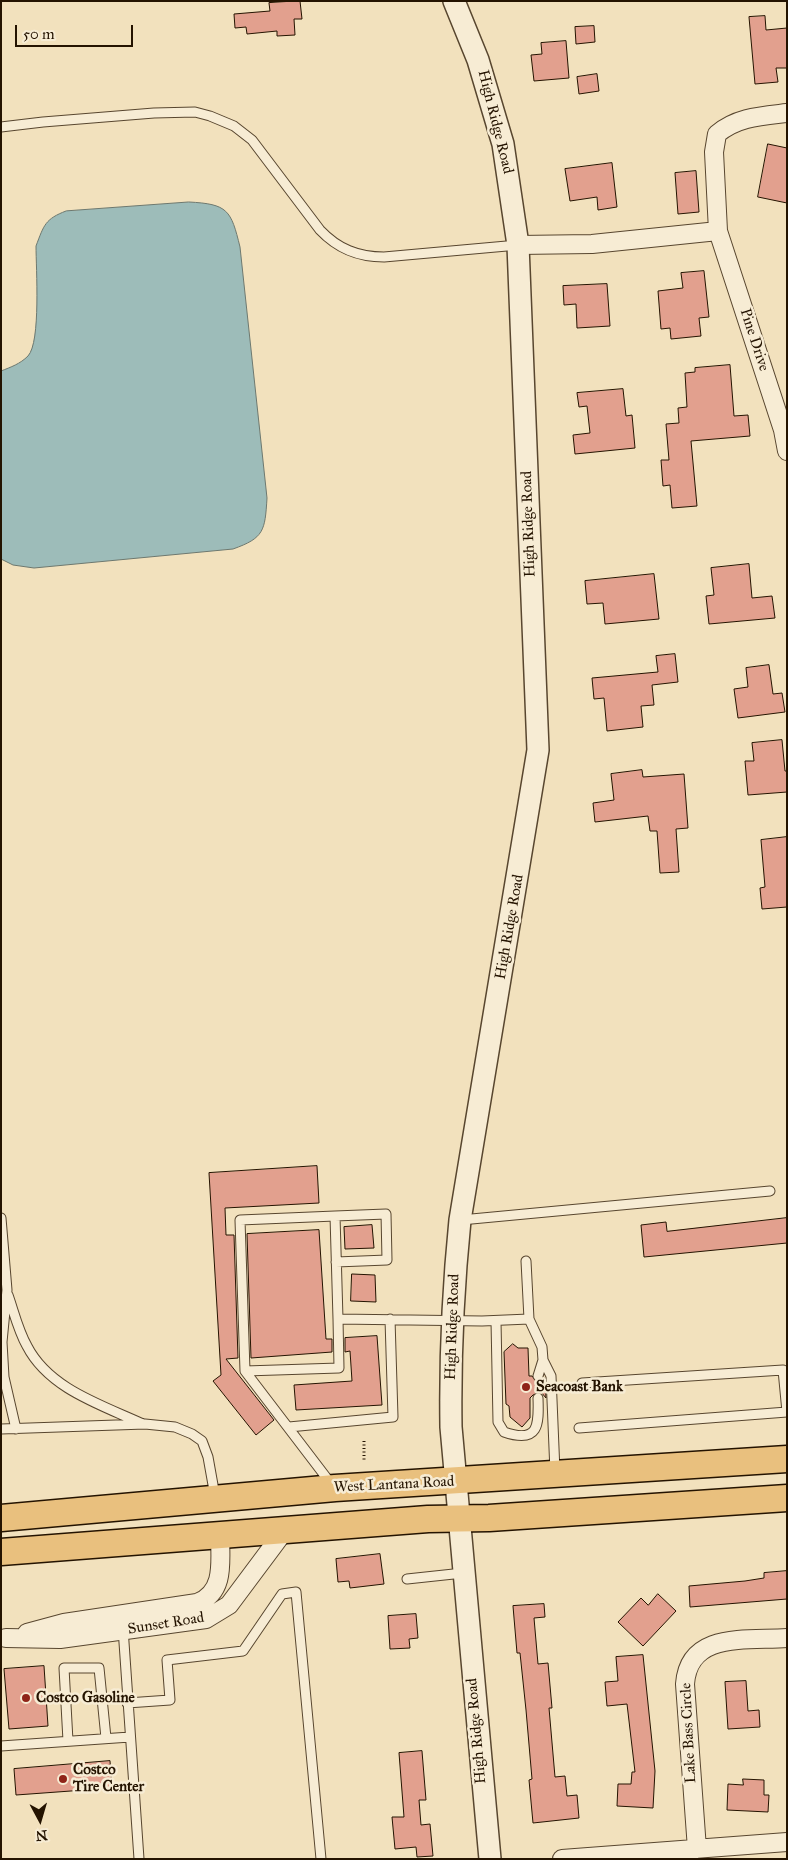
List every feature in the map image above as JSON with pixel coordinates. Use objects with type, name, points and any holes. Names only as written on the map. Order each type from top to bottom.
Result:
[{"type":"main road","name":"West Lantana Road","points":[[1,1518],[334,1488],[787,1459]]},
{"type":"main road","points":[[216,1498],[220,1534]]},
{"type":"main road","points":[[1,1552],[220,1534],[787,1498]]},
{"type":"street","name":"High Ridge Road","points":[[454,1],[478,60],[500,134],[512,193],[518,245],[538,750],[460,1220],[452,1320],[451,1427],[490,1859]]},
{"type":"street","name":"Pine Drive","points":[[787,113],[749,117],[728,124],[717,134],[714,152],[718,231],[783,430],[787,451]]},
{"type":"street","points":[[518,245],[592,244],[718,231]]},
{"type":"street","name":"Sunset Road","points":[[3,1639],[60,1639],[192,1622],[218,1613],[229,1605],[284,1530]]},
{"type":"street","name":"Sunset Road","points":[[3,1639],[64,1623],[197,1603],[206,1600],[217,1586],[220,1575],[220,1534]]},
{"type":"street","name":"Lake Bass Circle","points":[[696,1849],[685,1684],[690,1662],[697,1653],[718,1643],[787,1638]]},
{"type":"street","points":[[562,1859],[787,1842]]},
{"type":"lane","points":[[1,127],[171,112],[195,112],[210,116],[243,132],[263,154],[320,230],[329,239],[354,253],[384,257],[518,245]]},
{"type":"lane","points":[[460,1220],[770,1191]]},
{"type":"lane","points":[[334,1488],[245,1371],[240,1220],[386,1214],[387,1260],[336,1262]]},
{"type":"lane","points":[[245,1371],[339,1368],[335,1216]]},
{"type":"lane","points":[[1,1218],[7,1290],[2,1342],[10,1409],[16,1429]]},
{"type":"lane","points":[[526,1261],[529,1319],[542,1347],[543,1360],[538,1376]]},
{"type":"lane","points":[[7,1290],[27,1347],[45,1371],[74,1393],[145,1424]]},
{"type":"lane","points":[[338,1319],[496,1321],[529,1319]]},
{"type":"lane","points":[[289,1427],[392,1416],[390,1320]]},
{"type":"lane","points":[[496,1321],[498,1422],[504,1432],[522,1435],[536,1430],[539,1424],[538,1398]]},
{"type":"lane","points":[[543,1360],[551,1376],[555,1475]]},
{"type":"lane","points":[[579,1428],[787,1412],[783,1370],[582,1383]]},
{"type":"lane","points":[[1,1429],[145,1424],[175,1427],[192,1434],[202,1441],[208,1456],[216,1498]]},
{"type":"lane","points":[[407,1579],[463,1573]]},
{"type":"lane","points":[[127,1703],[170,1700],[167,1660],[243,1651],[282,1594],[296,1592],[321,1859]]},
{"type":"lane","points":[[126,1613],[123,1631],[139,1859]]},
{"type":"lane","points":[[68,1741],[64,1668],[99,1668],[106,1738]]},
{"type":"lane","points":[[1,1746],[130,1737]]},
{"type":"path","points":[[364,1441],[364,1462]]},
{"type":"water","points":[[189,202],[212,205],[226,211],[234,225],[240,247],[267,498],[264,526],[261,532],[251,541],[233,549],[34,568],[13,565],[1,559],[1,371],[22,361],[28,356],[32,348],[36,321],[36,246],[43,228],[49,220],[66,211]]},
{"type":"building","points":[[300,1],[302,19],[294,19],[295,35],[277,36],[277,31],[247,34],[246,27],[235,28],[234,14],[270,11],[269,3]]},
{"type":"building","points":[[765,16],[766,30],[787,28],[787,68],[776,68],[778,82],[755,84],[749,17]]},
{"type":"building","points":[[594,26],[595,42],[576,44],[575,27]]},
{"type":"building","points":[[566,41],[569,78],[534,81],[531,55],[542,54],[541,43]]},
{"type":"building","points":[[597,74],[599,91],[579,94],[577,77]]},
{"type":"building","points":[[768,144],[787,148],[787,203],[758,197]]},
{"type":"building","points":[[612,163],[617,207],[598,210],[597,197],[570,201],[565,169]]},
{"type":"building","points":[[696,171],[699,212],[678,214],[675,173]]},
{"type":"building","points":[[704,271],[709,317],[699,318],[701,336],[671,339],[670,328],[661,329],[658,291],[683,288],[681,273]]},
{"type":"building","points":[[607,284],[610,326],[577,328],[576,304],[564,305],[563,286]]},
{"type":"building","points":[[730,365],[734,416],[748,415],[750,436],[691,441],[697,506],[672,508],[670,485],[663,486],[661,460],[669,460],[666,424],[679,423],[678,408],[687,407],[685,373],[695,372],[695,368]]},
{"type":"building","points":[[623,389],[626,416],[632,415],[635,448],[575,454],[573,435],[590,433],[587,406],[579,407],[577,393]]},
{"type":"building","points":[[749,564],[752,598],[772,596],[775,618],[709,624],[706,596],[714,595],[711,568]]},
{"type":"building","points":[[654,574],[659,619],[605,624],[603,603],[587,604],[585,581]]},
{"type":"building","points":[[675,654],[678,682],[652,685],[654,705],[641,706],[643,727],[607,731],[604,698],[594,699],[592,678],[658,672],[656,656]]},
{"type":"building","points":[[769,665],[773,694],[782,693],[785,712],[738,718],[734,689],[748,687],[746,668]]},
{"type":"building","points":[[782,740],[785,771],[787,771],[787,792],[748,795],[745,761],[754,761],[752,743]]},
{"type":"building","points":[[642,770],[643,777],[684,774],[688,828],[676,829],[679,872],[660,873],[657,831],[650,831],[648,816],[595,822],[593,803],[614,800],[611,774]]},
{"type":"building","points":[[787,837],[787,907],[762,909],[760,888],[765,887],[761,840]]},
{"type":"building","points":[[317,1166],[319,1203],[225,1208],[226,1235],[234,1235],[238,1358],[226,1359],[274,1420],[256,1435],[213,1381],[221,1375],[209,1173]]},
{"type":"building","points":[[787,1218],[787,1243],[644,1257],[641,1225],[666,1222],[667,1231]]},
{"type":"building","points":[[372,1225],[374,1248],[345,1249],[344,1227]]},
{"type":"building","points":[[319,1230],[326,1339],[332,1339],[332,1352],[251,1358],[247,1234]]},
{"type":"building","points":[[352,1274],[375,1275],[376,1302],[351,1301]]},
{"type":"building","points":[[377,1336],[382,1405],[296,1410],[294,1385],[352,1381],[350,1351],[345,1352],[345,1338]]},
{"type":"building","name":"Seacoast Bank","points":[[513,1344],[518,1348],[528,1348],[529,1376],[532,1376],[537,1382],[545,1378],[546,1398],[541,1392],[530,1398],[530,1418],[522,1427],[510,1417],[509,1406],[506,1404],[504,1352]]},
{"type":"building","points":[[380,1554],[384,1584],[350,1588],[349,1581],[338,1582],[336,1559]]},
{"type":"building","points":[[787,1571],[787,1599],[690,1607],[689,1586],[745,1581],[764,1578],[764,1573]]},
{"type":"building","points":[[658,1594],[676,1611],[643,1646],[618,1622],[641,1598],[648,1605]]},
{"type":"building","points":[[544,1604],[545,1617],[534,1618],[538,1664],[548,1663],[552,1708],[549,1708],[555,1777],[565,1776],[567,1796],[577,1795],[579,1818],[533,1823],[529,1780],[532,1779],[526,1710],[520,1653],[517,1653],[513,1606]]},
{"type":"building","points":[[416,1614],[418,1638],[409,1639],[410,1648],[390,1649],[388,1616]]},
{"type":"building","points":[[643,1655],[655,1771],[653,1808],[617,1806],[618,1784],[631,1784],[632,1772],[635,1772],[627,1704],[607,1706],[605,1682],[618,1681],[616,1657]]},
{"type":"building","name":"Costco Gasoline","points":[[44,1666],[48,1726],[9,1729],[4,1669]]},
{"type":"building","points":[[746,1681],[748,1711],[759,1710],[760,1727],[728,1729],[725,1682]]},
{"type":"building","points":[[422,1751],[426,1800],[419,1800],[421,1825],[430,1824],[433,1856],[417,1857],[416,1847],[395,1849],[392,1817],[404,1817],[399,1753]]},
{"type":"building","name":"Costco Tire Center","points":[[110,1761],[112,1788],[16,1795],[14,1769]]},
{"type":"building","points":[[743,1779],[764,1780],[764,1795],[769,1795],[768,1812],[727,1810],[728,1784],[743,1785]]},
{"type":"place","name":"Seacoast Bank","points":[[526,1387]]},
{"type":"place","name":"Costco Gasoline","points":[[26,1698]]},
{"type":"place","name":"Costco Tire Center","points":[[63,1779]]}]
